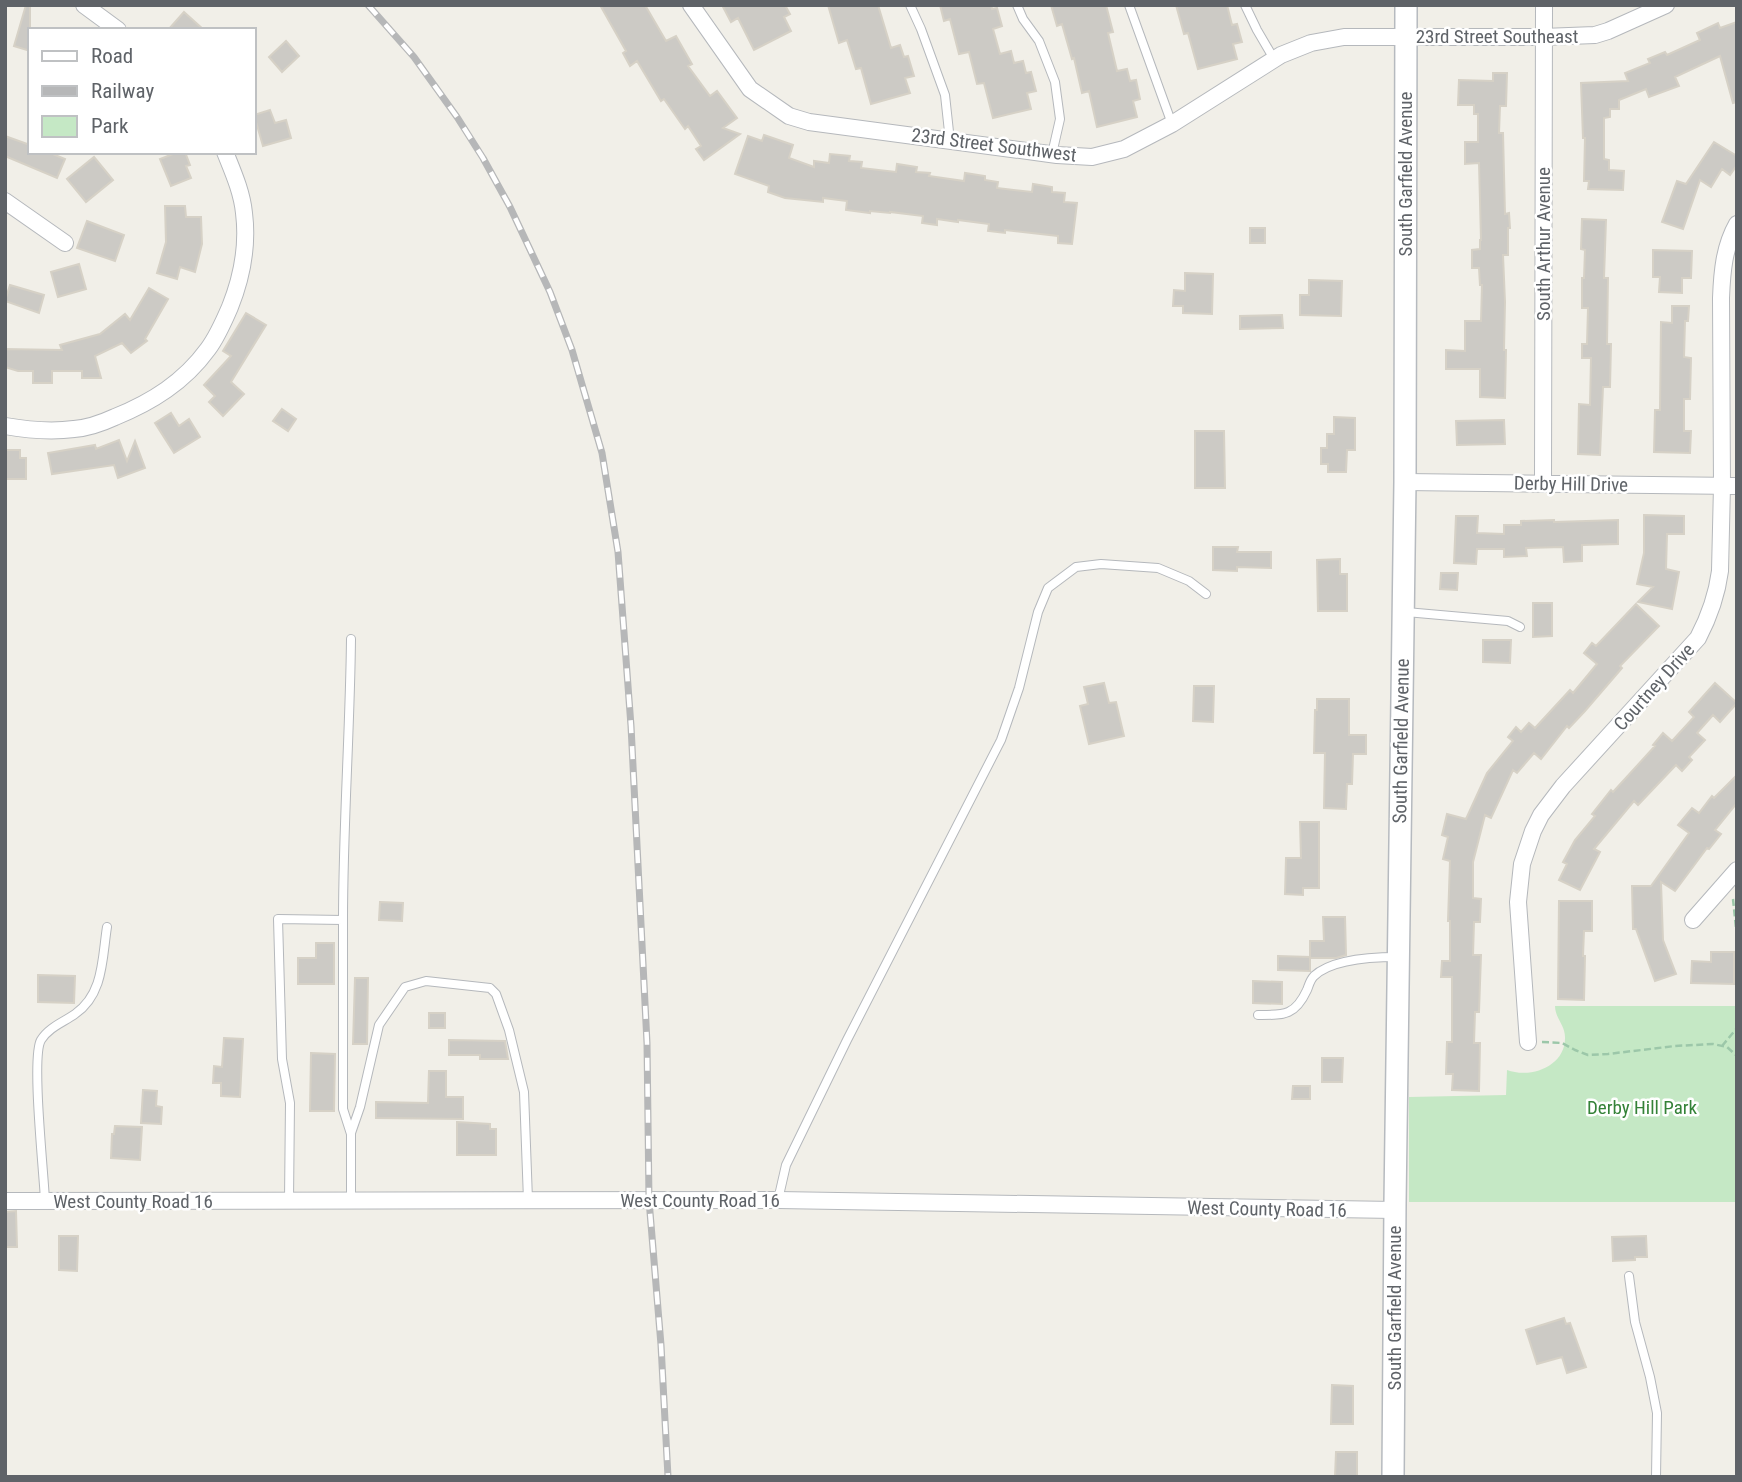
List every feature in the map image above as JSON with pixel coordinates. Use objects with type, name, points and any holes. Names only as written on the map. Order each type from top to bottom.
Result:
[{"type":"street","points":[[84,5],[115,28]]},
{"type":"street","name":"23rd Street Southwest","points":[[691,5],[750,89],[789,116],[809,122],[950,141],[1052,154],[1092,156],[1124,149],[1172,124],[1274,59],[1311,43],[1344,37],[1405,36]]},
{"type":"street","name":"South Garfield Avenue","points":[[1393,1477],[1405,482],[1406,5]]},
{"type":"street","name":"South Arthur Avenue","points":[[1544,5],[1544,483]]},
{"type":"street","name":"23rd Street Southeast","points":[[1405,36],[1595,35],[1666,5]]},
{"type":"street","points":[[5,426],[50,431],[98,424],[141,407],[189,373],[210,347],[224,321],[235,293],[244,255],[243,204],[226,154]]},
{"type":"street","points":[[5,201],[65,243]]},
{"type":"street","name":"Courtney Drive","points":[[1528,1042],[1518,902],[1522,864],[1533,831],[1541,815],[1563,786],[1698,638],[1718,585],[1729,486],[1722,273],[1728,242],[1737,224]]},
{"type":"street","name":"Derby Hill Drive","points":[[1405,482],[1729,486]]},
{"type":"street","points":[[1693,920],[1734,873]]},
{"type":"street","name":"West County Road 16","points":[[5,1201],[778,1200],[1395,1210]]},
{"type":"lane","points":[[910,5],[945,95],[950,141]]},
{"type":"lane","points":[[1017,5],[1023,19],[1039,41],[1055,82],[1060,119],[1052,154]]},
{"type":"lane","points":[[1129,5],[1172,124]]},
{"type":"lane","points":[[1245,5],[1274,59]]},
{"type":"lane","points":[[778,1200],[786,1165],[846,1040],[1001,740],[1019,688],[1038,612],[1048,588],[1076,567],[1101,564],[1157,568],[1189,581],[1206,594]]},
{"type":"lane","points":[[1403,612],[1508,621],[1520,627]]},
{"type":"lane","points":[[351,639],[343,859],[343,1109],[351,1134],[351,1200]]},
{"type":"lane","points":[[289,1200],[290,1103],[282,1059],[278,919],[343,920]]},
{"type":"lane","points":[[45,1201],[37,1070],[40,1041],[54,1027],[88,1003],[97,989],[107,927]]},
{"type":"lane","points":[[1258,1015],[1280,1015],[1295,1010],[1315,974],[1330,967],[1373,957],[1398,957]]},
{"type":"lane","points":[[351,1134],[379,1025],[405,987],[426,981],[490,988],[496,994],[509,1030],[524,1091],[528,1200]]},
{"type":"lane","points":[[1629,1276],[1635,1322],[1657,1413],[1656,1477]]},
{"type":"path","points":[[1734,873],[1737,937]]},
{"type":"path","points":[[1722,1046],[1737,1028]]},
{"type":"path","points":[[1528,1042],[1563,1042],[1588,1055],[1713,1044],[1727,1047],[1737,1056]]},
{"type":"green space","name":"Derby Hill Park","points":[[1555,1006],[1737,1006],[1737,1202],[1409,1202],[1409,1097],[1506,1095],[1507,1070],[1526,1073],[1536,1071],[1553,1063],[1560,1056],[1565,1037]]},
{"type":"building","points":[[26,5],[30,5],[28,50],[14,46]]},
{"type":"building","points":[[600,5],[645,5],[666,41],[676,36],[692,64],[688,66],[710,96],[717,91],[737,118],[723,128],[740,134],[704,160],[696,149],[701,146],[688,126],[685,129],[664,99],[661,101],[637,61],[630,66],[623,53],[626,51]]},
{"type":"building","points":[[722,5],[785,5],[790,14],[784,17],[791,31],[754,50],[738,18],[731,22]]},
{"type":"building","points":[[828,5],[878,5],[891,48],[900,45],[904,57],[908,56],[914,76],[905,78],[910,93],[871,104],[861,68],[856,69],[847,40],[839,43]]},
{"type":"building","points":[[940,5],[991,5],[992,9],[997,8],[1002,26],[993,29],[1000,54],[1011,51],[1014,63],[1023,61],[1026,73],[1031,72],[1036,91],[1027,93],[1031,109],[993,118],[984,83],[977,84],[969,52],[959,54],[950,19],[944,21]]},
{"type":"building","points":[[1051,5],[1106,5],[1113,32],[1108,33],[1117,71],[1127,69],[1130,81],[1136,80],[1140,99],[1133,101],[1137,117],[1097,127],[1089,91],[1082,93],[1074,58],[1072,59],[1062,24],[1057,26]]},
{"type":"building","points":[[1176,5],[1227,5],[1232,25],[1237,24],[1242,42],[1233,44],[1237,59],[1198,69],[1188,33],[1184,34]]},
{"type":"building","points":[[184,12],[202,28],[170,28]]},
{"type":"building","points":[[1737,22],[1737,102],[1733,103],[1720,56],[1675,77],[1679,86],[1649,97],[1646,89],[1619,100],[1619,109],[1610,109],[1610,117],[1604,118],[1604,159],[1609,160],[1609,170],[1624,171],[1623,190],[1588,189],[1589,181],[1584,181],[1585,138],[1581,83],[1628,81],[1625,73],[1650,63],[1648,59],[1665,52],[1667,55],[1700,40],[1697,33],[1718,23],[1720,28]]},
{"type":"building","points":[[286,41],[299,56],[282,72],[269,57]]},
{"type":"building","points":[[1493,73],[1507,73],[1506,106],[1500,106],[1499,133],[1503,133],[1505,214],[1509,213],[1510,228],[1508,255],[1503,255],[1505,398],[1480,397],[1480,369],[1446,369],[1446,350],[1465,351],[1465,321],[1481,321],[1482,285],[1479,268],[1472,268],[1472,250],[1480,249],[1481,240],[1479,163],[1465,164],[1465,142],[1478,142],[1478,114],[1474,114],[1474,105],[1458,105],[1459,80],[1493,81]]},
{"type":"building","points":[[270,110],[275,123],[286,120],[291,138],[263,146],[256,114]]},
{"type":"building","points":[[764,135],[793,145],[789,158],[814,167],[814,161],[829,163],[830,154],[850,156],[849,161],[862,162],[861,168],[896,172],[897,164],[917,167],[916,172],[930,173],[929,176],[964,181],[965,173],[985,176],[985,180],[998,182],[997,188],[1032,192],[1033,184],[1052,187],[1052,192],[1065,193],[1064,202],[1077,203],[1072,244],[1058,243],[1058,236],[1005,230],[1005,233],[988,231],[989,224],[937,219],[937,225],[922,223],[923,216],[846,210],[847,201],[823,198],[823,202],[785,198],[768,192],[769,186],[735,174],[748,136],[762,141]]},
{"type":"building","points":[[5,136],[28,144],[28,154],[53,154],[65,159],[57,178],[5,156]]},
{"type":"building","points":[[1714,142],[1737,156],[1737,165],[1730,175],[1722,169],[1711,187],[1700,180],[1683,229],[1662,222],[1677,181],[1686,184]]},
{"type":"building","points":[[173,154],[186,154],[190,165],[186,166],[191,178],[171,186],[160,159]]},
{"type":"building","points":[[94,157],[113,180],[86,202],[67,179]]},
{"type":"building","points":[[165,206],[185,206],[186,217],[201,217],[202,244],[195,272],[180,267],[177,279],[157,273],[166,242]]},
{"type":"building","points":[[1582,219],[1606,220],[1604,278],[1608,278],[1607,344],[1611,344],[1610,387],[1603,387],[1600,455],[1578,454],[1579,404],[1590,405],[1591,358],[1582,358],[1582,344],[1587,344],[1588,308],[1582,308],[1585,250],[1581,249]]},
{"type":"building","points":[[87,221],[124,235],[115,261],[77,248]]},
{"type":"building","points":[[1250,228],[1265,228],[1265,243],[1250,243]]},
{"type":"building","points":[[1653,250],[1692,251],[1691,278],[1682,278],[1682,293],[1659,292],[1660,277],[1653,277]]},
{"type":"building","points":[[79,264],[86,289],[58,297],[51,272]]},
{"type":"building","points":[[1185,273],[1213,274],[1212,314],[1183,313],[1183,306],[1173,306],[1174,290],[1185,291]]},
{"type":"building","points":[[1309,280],[1342,281],[1341,316],[1300,315],[1300,295],[1309,295]]},
{"type":"building","points":[[10,285],[44,295],[39,313],[5,301]]},
{"type":"building","points":[[149,288],[168,299],[145,339],[147,341],[131,353],[122,343],[95,356],[101,378],[82,378],[82,371],[52,371],[52,383],[33,383],[33,371],[18,371],[5,367],[5,349],[62,350],[60,345],[100,334],[125,314],[130,320]]},
{"type":"building","points":[[1672,306],[1689,306],[1688,321],[1685,321],[1684,357],[1691,358],[1690,399],[1684,399],[1684,431],[1691,431],[1690,453],[1654,452],[1655,410],[1660,410],[1661,322],[1672,323]]},
{"type":"building","points":[[246,313],[266,325],[231,382],[244,394],[223,416],[209,402],[215,396],[204,385],[231,356],[223,351]]},
{"type":"building","points":[[1282,315],[1283,328],[1240,329],[1240,316]]},
{"type":"building","points":[[282,409],[296,419],[288,431],[273,421]]},
{"type":"building","points":[[171,413],[179,426],[189,419],[200,437],[174,453],[155,423]]},
{"type":"building","points":[[1334,417],[1355,418],[1355,450],[1347,450],[1346,472],[1328,472],[1328,464],[1321,464],[1321,448],[1327,448],[1327,434],[1334,434]]},
{"type":"building","points":[[1504,420],[1505,444],[1457,445],[1456,421]]},
{"type":"building","points":[[1195,431],[1224,431],[1225,488],[1195,488]]},
{"type":"building","points":[[119,440],[127,461],[135,441],[145,468],[118,478],[114,465],[52,474],[48,453],[95,445],[96,449]]},
{"type":"building","points":[[5,450],[20,450],[20,458],[26,458],[26,479],[5,479]]},
{"type":"building","points":[[1644,515],[1684,516],[1684,534],[1667,534],[1666,569],[1679,572],[1672,609],[1638,602],[1653,587],[1637,584],[1644,553]]},
{"type":"building","points":[[1456,516],[1478,516],[1477,533],[1504,534],[1504,525],[1521,525],[1521,521],[1618,520],[1618,544],[1582,545],[1582,561],[1564,562],[1563,547],[1526,548],[1527,556],[1504,557],[1504,549],[1477,549],[1476,564],[1454,563]]},
{"type":"building","points":[[1213,547],[1238,547],[1237,552],[1271,552],[1271,568],[1237,567],[1237,571],[1213,570]]},
{"type":"building","points":[[1340,559],[1340,574],[1347,574],[1347,611],[1318,611],[1317,560]]},
{"type":"building","points":[[1441,573],[1458,573],[1457,590],[1440,589]]},
{"type":"building","points":[[1533,603],[1552,603],[1552,636],[1533,637]]},
{"type":"building","points":[[1636,604],[1659,626],[1620,666],[1622,668],[1569,728],[1567,726],[1541,759],[1534,753],[1517,773],[1513,770],[1491,818],[1485,815],[1473,862],[1473,898],[1481,899],[1480,922],[1474,922],[1473,955],[1481,955],[1479,1012],[1475,1012],[1474,1043],[1480,1043],[1479,1091],[1452,1090],[1453,1074],[1446,1074],[1447,1042],[1452,1042],[1452,977],[1441,977],[1442,961],[1450,961],[1450,861],[1443,859],[1448,837],[1442,835],[1447,814],[1466,819],[1487,773],[1513,741],[1508,737],[1516,727],[1521,732],[1529,723],[1535,728],[1570,690],[1573,693],[1597,664],[1584,653],[1592,643],[1596,646]]},
{"type":"building","points":[[1483,640],[1511,640],[1510,663],[1483,662]]},
{"type":"building","points":[[1104,683],[1109,703],[1116,702],[1124,736],[1089,744],[1080,706],[1088,704],[1084,687]]},
{"type":"building","points":[[1715,683],[1737,703],[1720,722],[1713,715],[1697,733],[1705,740],[1689,757],[1692,760],[1682,771],[1676,765],[1638,805],[1634,801],[1594,849],[1600,852],[1580,890],[1559,880],[1567,864],[1563,862],[1575,840],[1595,816],[1592,814],[1611,790],[1613,792],[1655,746],[1653,745],[1663,733],[1672,741],[1694,717],[1689,712]]},
{"type":"building","points":[[1194,686],[1214,686],[1213,722],[1193,721]]},
{"type":"building","points":[[1317,699],[1349,699],[1349,735],[1366,735],[1366,754],[1353,754],[1352,784],[1347,784],[1346,809],[1324,808],[1325,753],[1314,753]]},
{"type":"building","points":[[1737,775],[1737,803],[1715,830],[1721,834],[1709,849],[1707,848],[1675,891],[1661,882],[1663,940],[1676,974],[1655,981],[1636,929],[1633,929],[1632,886],[1651,886],[1689,833],[1678,825],[1692,808],[1699,813],[1712,796],[1714,798]]},
{"type":"building","points":[[1300,822],[1319,822],[1319,888],[1303,888],[1303,895],[1285,894],[1286,858],[1301,858]]},
{"type":"building","points":[[1559,901],[1592,901],[1592,931],[1584,931],[1584,1000],[1558,999]]},
{"type":"building","points":[[380,902],[403,903],[402,921],[379,920]]},
{"type":"building","points":[[1323,917],[1345,917],[1346,955],[1336,958],[1310,958],[1310,941],[1324,941]]},
{"type":"building","points":[[316,943],[334,943],[334,984],[298,984],[298,958],[316,958]]},
{"type":"building","points":[[1711,952],[1734,952],[1734,984],[1691,983],[1692,961],[1711,962]]},
{"type":"building","points":[[1278,956],[1310,957],[1310,971],[1278,970]]},
{"type":"building","points":[[38,975],[75,976],[74,1003],[38,1002]]},
{"type":"building","points":[[355,978],[368,978],[367,1044],[353,1044]]},
{"type":"building","points":[[1253,981],[1282,982],[1282,1004],[1253,1003]]},
{"type":"building","points":[[429,1013],[445,1013],[445,1028],[429,1028]]},
{"type":"building","points":[[224,1038],[243,1039],[240,1097],[221,1096],[221,1083],[213,1083],[214,1066],[222,1067]]},
{"type":"building","points":[[449,1040],[505,1041],[508,1059],[449,1055]]},
{"type":"building","points":[[311,1053],[335,1054],[334,1111],[310,1111]]},
{"type":"building","points":[[1322,1058],[1343,1058],[1342,1082],[1322,1082]]},
{"type":"building","points":[[429,1071],[446,1071],[446,1097],[463,1097],[463,1119],[376,1118],[376,1102],[428,1103]]},
{"type":"building","points":[[1293,1086],[1310,1086],[1310,1099],[1292,1099]]},
{"type":"building","points":[[143,1090],[157,1091],[156,1106],[162,1107],[161,1124],[141,1123]]},
{"type":"building","points":[[457,1122],[490,1124],[490,1129],[496,1129],[496,1155],[457,1155]]},
{"type":"building","points":[[115,1126],[142,1127],[140,1160],[111,1158]]},
{"type":"building","points":[[16,1211],[17,1247],[5,1247],[5,1212]]},
{"type":"building","points":[[59,1236],[78,1236],[77,1271],[59,1270]]},
{"type":"building","points":[[1646,1236],[1647,1257],[1613,1261],[1612,1237]]},
{"type":"building","points":[[1564,1318],[1566,1324],[1570,1323],[1586,1367],[1567,1373],[1562,1357],[1537,1364],[1526,1330]]},
{"type":"building","points":[[1332,1385],[1353,1386],[1353,1424],[1331,1424]]},
{"type":"building","points":[[1336,1452],[1357,1452],[1357,1477],[1335,1477]]},
{"type":"railway","points":[[368,5],[414,57],[457,117],[510,207],[550,292],[572,350],[602,453],[618,552],[631,726],[647,1043],[649,1200],[668,1477]]}]
